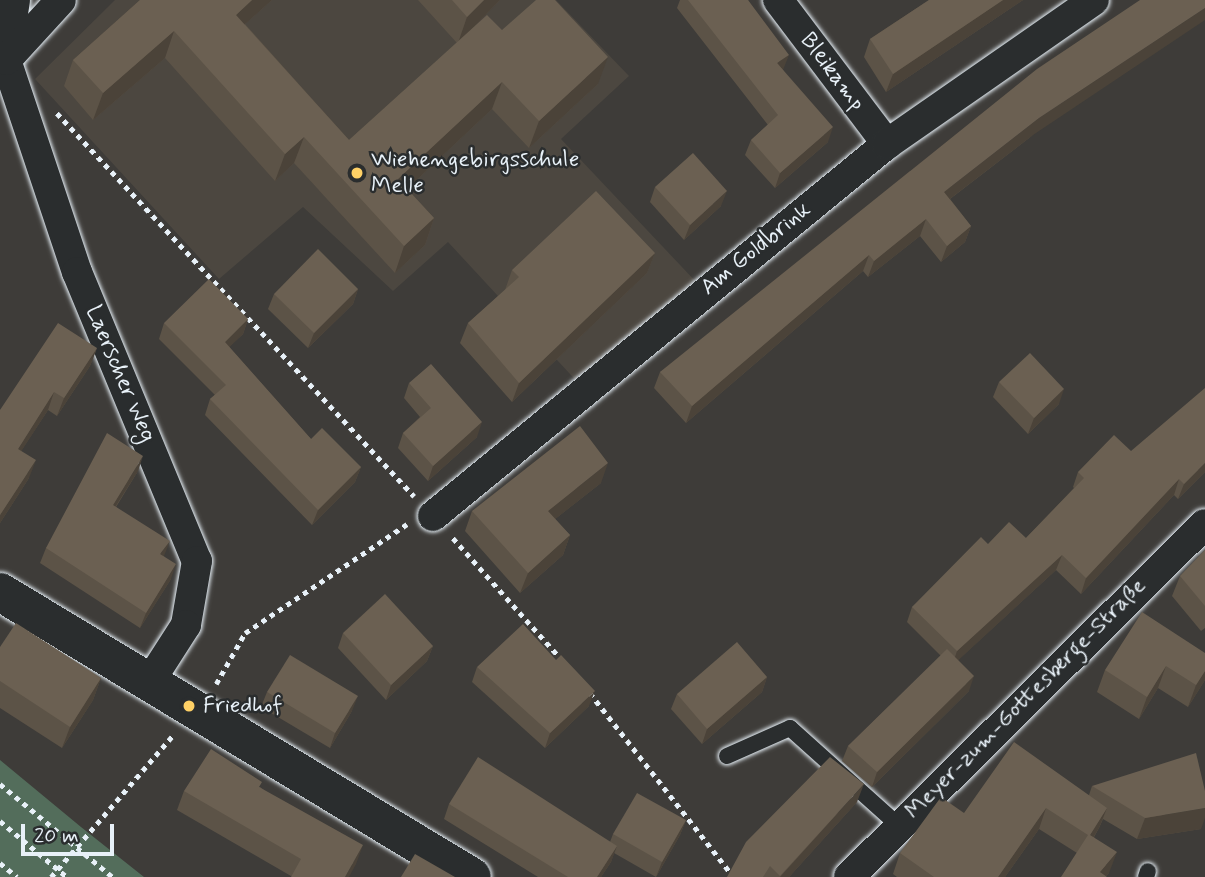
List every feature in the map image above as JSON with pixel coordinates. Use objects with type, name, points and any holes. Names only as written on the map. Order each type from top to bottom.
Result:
[{"type":"main road","points":[[0,592],[150,681],[191,720],[472,877]]},
{"type":"street","name":"Laerscher Weg","points":[[15,0],[6,60],[77,272],[197,561],[186,625],[150,681]]},
{"type":"street","points":[[6,60],[61,0]]},
{"type":"street","name":"Bleikamp","points":[[778,0],[887,144]]},
{"type":"street","name":"Am Goldbrink","points":[[430,513],[887,144],[1094,0]]},
{"type":"street","name":"Meyer-zum-Gottesberge-Straße","points":[[849,877],[898,825],[1133,612],[1205,524]]},
{"type":"lane","points":[[727,757],[790,728],[898,825]]},
{"type":"path","points":[[53,109],[430,513],[570,670]]},
{"type":"path","points":[[51,877],[191,720],[245,633],[430,513]]},
{"type":"path","points":[[587,689],[734,877]]},
{"type":"path","points":[[0,784],[113,877]]},
{"type":"path","points":[[0,821],[67,877]]},
{"type":"path","points":[[0,863],[17,877]]},
{"type":"shaded area","name":"Wiehengebirgsschule Melle","points":[[115,0],[556,0],[629,76],[561,139],[699,285],[582,387],[448,242],[393,291],[303,207],[219,279],[35,79]]},
{"type":"green space","points":[[0,760],[81,827],[144,877],[0,877]]},
{"type":"building","points":[[140,0],[252,0],[236,15],[349,140],[487,15],[502,30],[536,0],[555,0],[608,57],[539,121],[502,82],[398,179],[434,218],[404,246],[304,137],[285,154],[174,31],[103,93],[73,60]]},
{"type":"building","points":[[452,0],[484,0],[467,17]]},
{"type":"building","points":[[688,0],[748,0],[789,55],[777,63],[833,127],[780,173],[751,140],[778,115]]},
{"type":"building","points":[[929,0],[1003,0],[893,74],[870,39]]},
{"type":"building","points":[[1140,0],[1205,0],[1205,8],[1039,118],[944,192],[971,226],[947,246],[926,219],[874,261],[869,255],[692,406],[660,372],[1037,69]]},
{"type":"building","points":[[693,153],[727,191],[690,225],[655,187]]},
{"type":"building","points":[[596,191],[655,253],[519,383],[468,323],[519,277],[512,270]]},
{"type":"building","points":[[318,249],[358,289],[314,333],[274,294]]},
{"type":"building","points":[[209,279],[248,319],[225,342],[311,439],[322,428],[361,467],[318,510],[210,399],[226,385],[164,323]]},
{"type":"building","points":[[58,323],[97,348],[64,398],[54,392],[18,449],[36,460],[0,515],[0,410]]},
{"type":"building","points":[[1030,353],[1064,389],[1034,418],[999,382]]},
{"type":"building","points":[[431,364],[482,422],[433,466],[403,433],[431,408],[409,383]]},
{"type":"building","points":[[1205,388],[1205,463],[1184,484],[1179,479],[1086,578],[1062,555],[957,651],[912,607],[981,537],[988,544],[1009,522],[1026,538],[1084,478],[1078,472],[1114,435],[1131,451]]},
{"type":"building","points":[[580,426],[608,463],[548,511],[570,535],[528,573],[472,511]]},
{"type":"building","points":[[107,433],[143,456],[113,505],[170,541],[160,554],[176,564],[146,613],[46,548]]},
{"type":"building","points":[[1205,550],[1205,606],[1180,576]]},
{"type":"building","points":[[385,594],[433,646],[391,685],[343,633]]},
{"type":"building","points":[[1142,612],[1205,653],[1205,671],[1196,685],[1166,666],[1147,697],[1105,670]]},
{"type":"building","points":[[16,623],[101,678],[70,727],[0,681],[0,647]]},
{"type":"building","points":[[523,624],[556,660],[561,655],[595,691],[550,733],[477,667]]},
{"type":"building","points":[[737,642],[767,677],[707,729],[677,694]]},
{"type":"building","points":[[947,649],[974,676],[877,772],[848,746]]},
{"type":"building","points":[[290,655],[358,696],[335,733],[267,692]]},
{"type":"building","points":[[1014,742],[1107,808],[1090,835],[1117,852],[1100,872],[1107,877],[1061,877],[1088,835],[1046,808],[998,877],[934,877],[900,853],[941,797],[964,813]]},
{"type":"building","points":[[211,749],[262,782],[259,787],[363,845],[345,877],[291,877],[301,859],[184,791]]},
{"type":"building","points":[[1196,753],[1205,791],[1205,808],[1145,818],[1092,786]]},
{"type":"building","points":[[478,757],[617,846],[597,877],[568,877],[449,804]]},
{"type":"building","points":[[830,757],[864,784],[780,876],[770,866],[763,877],[727,877],[746,842]]},
{"type":"building","points":[[637,793],[686,820],[662,862],[613,834]]},
{"type":"building","points":[[415,854],[455,877],[401,877]]},
{"type":"place","name":"Wiehengebirgsschule Melle","points":[[357,173]]},
{"type":"place","name":"Friedhof","points":[[189,706]]}]
